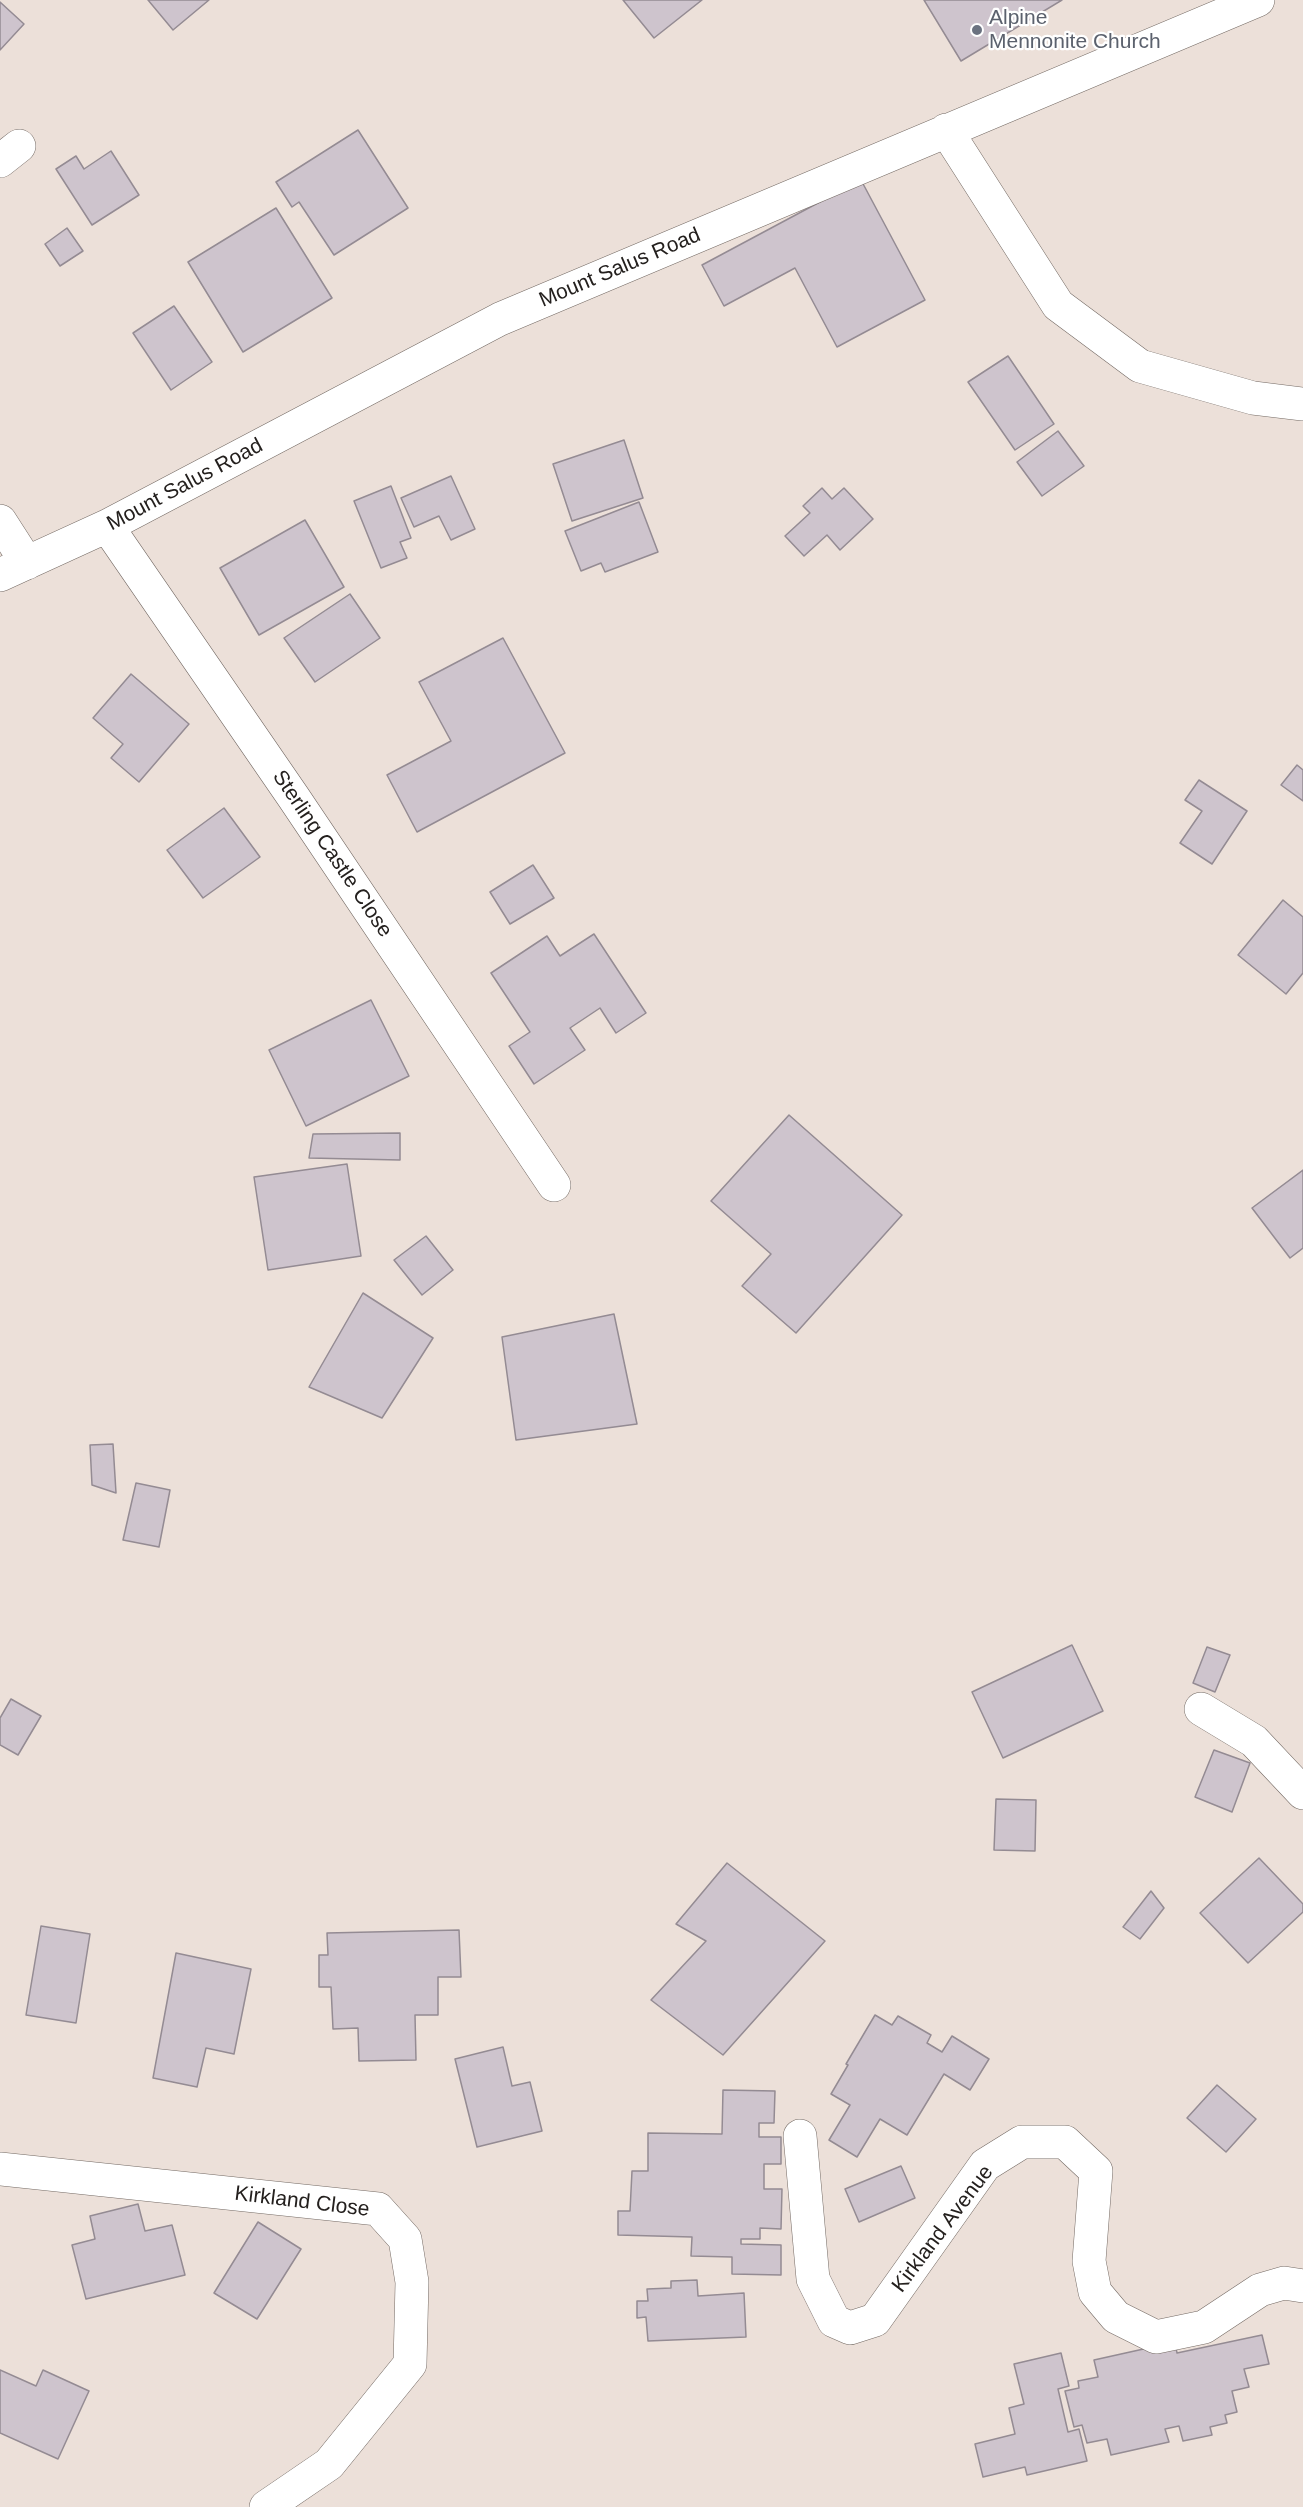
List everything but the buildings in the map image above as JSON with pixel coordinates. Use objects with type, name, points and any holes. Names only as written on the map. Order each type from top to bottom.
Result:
[{"type":"street","name":"Mount Salus Road","points":[[14,569],[107,526],[500,319],[1258,0]]},
{"type":"street","points":[[946,130],[1058,305],[1140,366],[1253,398],[1303,404]]},
{"type":"street","points":[[0,520],[14,569]]},
{"type":"street","name":"Sterling Castle Close","points":[[107,526],[288,788],[555,1185]]},
{"type":"street","points":[[1201,1709],[1254,1741],[1303,1793]]},
{"type":"street","name":"Kirkland Avenue","points":[[800,2136],[813,2279],[834,2321],[850,2328],[875,2320],[985,2165],[1023,2142],[1065,2142],[1096,2171],[1089,2261],[1095,2292],[1116,2317],[1156,2337],[1204,2327],[1260,2290],[1284,2283],[1303,2286]]},
{"type":"street","name":"Kirkland Close","points":[[0,2169],[378,2210],[405,2239],[412,2282],[410,2364],[329,2464],[266,2507]]},
{"type":"place","name":"Alpine Mennonite Church","points":[[977,30]]}]
